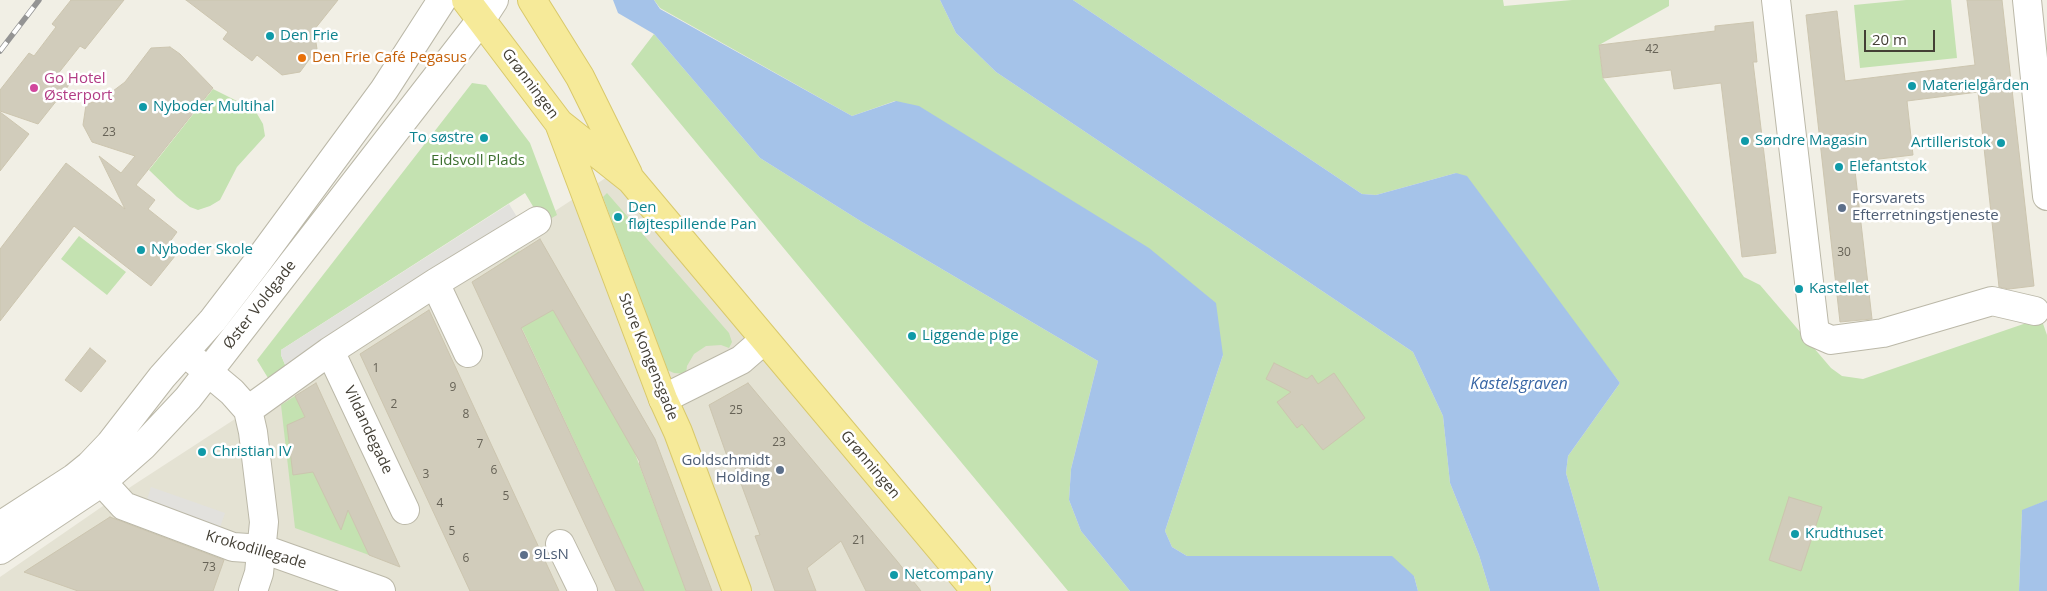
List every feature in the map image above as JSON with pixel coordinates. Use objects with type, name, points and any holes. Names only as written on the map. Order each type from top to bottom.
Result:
[{"type":"main road","name":"Grønningen","points":[[532,0],[580,77],[631,180]]},
{"type":"main road","name":"Grønningen","points":[[481,7],[559,123],[631,180],[976,591]]},
{"type":"main road","name":"Store Kongensgade","points":[[559,123],[737,591]]},
{"type":"street","name":"Øster Voldgade","points":[[96,474],[110,444],[162,377],[213,320],[379,98],[442,0]]},
{"type":"street","points":[[1776,0],[1816,333],[1831,340],[1883,333],[1992,301],[2035,311]]},
{"type":"street","points":[[2027,0],[2047,196]]},
{"type":"street","name":"Øster Voldgade","points":[[0,550],[96,474],[143,446],[188,398],[481,7]]},
{"type":"street","points":[[248,410],[330,351],[537,221]]},
{"type":"street","points":[[435,284],[468,353]]},
{"type":"street","points":[[663,399],[741,360],[764,340]]},
{"type":"street","name":"Vildandegade","points":[[330,351],[405,510]]},
{"type":"street","points":[[184,353],[232,392],[248,410],[253,432],[264,522],[259,573],[253,591]]},
{"type":"street","name":"Øster Voldgade","points":[[0,526],[74,478],[96,474]]},
{"type":"street","name":"Krokodillegade","points":[[96,474],[124,506],[233,547],[262,549],[381,591]]},
{"type":"street","points":[[560,544],[583,591]]},
{"type":"shaded area","points":[[621,168],[976,591],[0,591],[0,577],[132,486]]},
{"type":"shaded area","points":[[509,204],[517,217],[286,367],[281,350]]},
{"type":"shaded area","points":[[151,487],[225,513],[219,530],[146,503]]},
{"type":"green space","points":[[654,0],[940,0],[956,33],[996,72],[1413,352],[1443,416],[1450,483],[1479,555],[1490,591],[1418,591],[1414,576],[1187,556],[1172,547],[1165,531],[1223,355],[895,101],[852,116],[660,8]]},
{"type":"green space","name":"Kastellet","points":[[1073,0],[1503,0],[1504,6],[1572,0],[1669,0],[1669,6],[1599,45],[1603,78],[1744,277],[1760,285],[1831,368],[1842,376],[1863,379],[2041,318],[2047,335],[2047,500],[2022,511],[2019,591],[1600,591],[1566,473],[1568,456],[1620,383],[1456,173],[1376,195],[1362,194]]},
{"type":"green space","points":[[1906,0],[1951,0],[1957,58],[1860,68],[1854,5]]},
{"type":"green space","points":[[654,34],[760,158],[862,222],[1098,361],[1071,469],[1069,500],[1081,531],[1130,591],[1068,591],[631,64]]},
{"type":"green space","name":"Eidsvoll Plads","points":[[472,83],[486,85],[530,143],[557,215],[543,223],[525,193],[281,350],[286,367],[268,378],[257,360]]},
{"type":"green space","points":[[213,89],[256,112],[263,124],[265,136],[237,167],[220,200],[198,210],[190,207],[177,197],[149,170]]},
{"type":"green space","points":[[607,193],[729,333],[732,342],[729,348],[721,345],[706,346],[694,354],[687,366],[686,374],[667,370],[603,197]]},
{"type":"green space","points":[[79,236],[126,272],[107,295],[61,259]]},
{"type":"green space","points":[[519,251],[634,451],[686,591],[644,591],[494,268]]},
{"type":"green space","points":[[295,396],[369,555],[295,528],[281,405]]},
{"type":"water","points":[[613,0],[654,0],[660,9],[852,116],[896,101],[919,106],[1149,248],[1216,303],[1223,355],[1165,531],[1172,547],[1187,556],[1392,556],[1414,576],[1418,591],[1130,591],[1081,531],[1069,500],[1071,469],[1098,361],[862,222],[760,158],[654,34],[618,13]]},
{"type":"water","name":"Kastelsgraven","points":[[940,0],[1073,0],[1362,194],[1376,195],[1456,173],[1467,176],[1620,383],[1568,456],[1566,473],[1600,591],[1490,591],[1479,555],[1450,483],[1443,416],[1413,352],[996,72],[956,33]]},
{"type":"water","points":[[2047,500],[2047,591],[2019,591],[2022,510]]},
{"type":"building","name":"Go Hotel Østerport","points":[[71,0],[124,0],[85,49],[80,46],[57,75],[69,85],[38,124],[0,111],[0,90],[29,53],[34,56],[56,27],[52,24]]},
{"type":"building","name":"Den Frie","points":[[186,0],[338,0],[314,30],[317,49],[300,72],[282,75],[257,55],[252,61],[223,39],[228,32]]},
{"type":"building","points":[[1967,0],[2002,0],[2034,286],[2009,289],[1999,287],[1978,92],[1907,101],[1913,155],[1854,162],[1872,319],[1840,322],[1806,15],[1837,11],[1845,81],[1975,65]]},
{"type":"building","name":"Søndre Magasin","points":[[1753,22],[1757,62],[1753,62],[1776,253],[1742,257],[1721,83],[1674,89],[1671,70],[1603,78],[1599,45],[1715,31],[1715,26]]},
{"type":"building","points":[[170,47],[180,54],[213,88],[136,185],[155,200],[148,209],[177,232],[169,243],[179,251],[151,286],[74,226],[0,321],[0,249],[66,163],[125,209],[99,156],[121,173],[135,156],[92,142],[83,125],[86,105],[105,97],[125,82],[151,48]]},
{"type":"building","points":[[0,112],[29,134],[0,171]]},
{"type":"building","points":[[540,239],[655,439],[712,591],[686,591],[640,462],[553,310],[521,328],[644,591],[616,591],[472,282]]},
{"type":"building","points":[[429,310],[559,591],[470,591],[360,354]]},
{"type":"building","points":[[90,348],[106,361],[81,392],[65,380]]},
{"type":"building","points":[[1274,363],[1307,379],[1312,375],[1318,384],[1334,373],[1365,418],[1323,450],[1302,424],[1297,428],[1277,402],[1291,392],[1266,379]]},
{"type":"building","points":[[316,383],[400,567],[369,555],[348,510],[341,530],[313,472],[293,475],[287,425],[305,417],[295,396]]},
{"type":"building","points":[[748,383],[921,591],[866,591],[841,541],[807,568],[816,591],[775,591],[755,536],[760,535],[730,454],[727,456],[709,405]]},
{"type":"building","name":"Krudthuset","points":[[1789,497],[1822,507],[1801,571],[1769,560]]},
{"type":"building","points":[[110,517],[224,560],[213,591],[78,591],[24,572]]},
{"type":"railway","points":[[0,51],[39,0]]},
{"type":"place","name":"Den Frie","points":[[270,36]]},
{"type":"place","name":"Den Frie Café Pegasus","points":[[302,58]]},
{"type":"place","name":"Materielgården","points":[[1912,86]]},
{"type":"place","name":"Go Hotel Østerport","points":[[34,88]]},
{"type":"place","name":"Nyboder Multihal","points":[[143,107]]},
{"type":"place","name":"To søstre","points":[[484,138]]},
{"type":"place","name":"Søndre Magasin","points":[[1745,141]]},
{"type":"place","name":"Artilleristok","points":[[2001,143]]},
{"type":"place","name":"Elefantstok","points":[[1839,167]]},
{"type":"place","name":"Forsvarets Efterretningstjeneste","points":[[1842,208]]},
{"type":"place","name":"Den fløjtespillende Pan","points":[[618,217]]},
{"type":"place","name":"Nyboder Skole","points":[[141,250]]},
{"type":"place","name":"Kastellet","points":[[1799,289]]},
{"type":"place","name":"Liggende pige","points":[[912,336]]},
{"type":"place","name":"Christian IV","points":[[202,452]]},
{"type":"place","name":"Goldschmidt Holding","points":[[780,470]]},
{"type":"place","name":"Krudthuset","points":[[1795,534]]},
{"type":"place","name":"9LsN","points":[[524,555]]},
{"type":"place","name":"Netcompany","points":[[894,575]]}]
